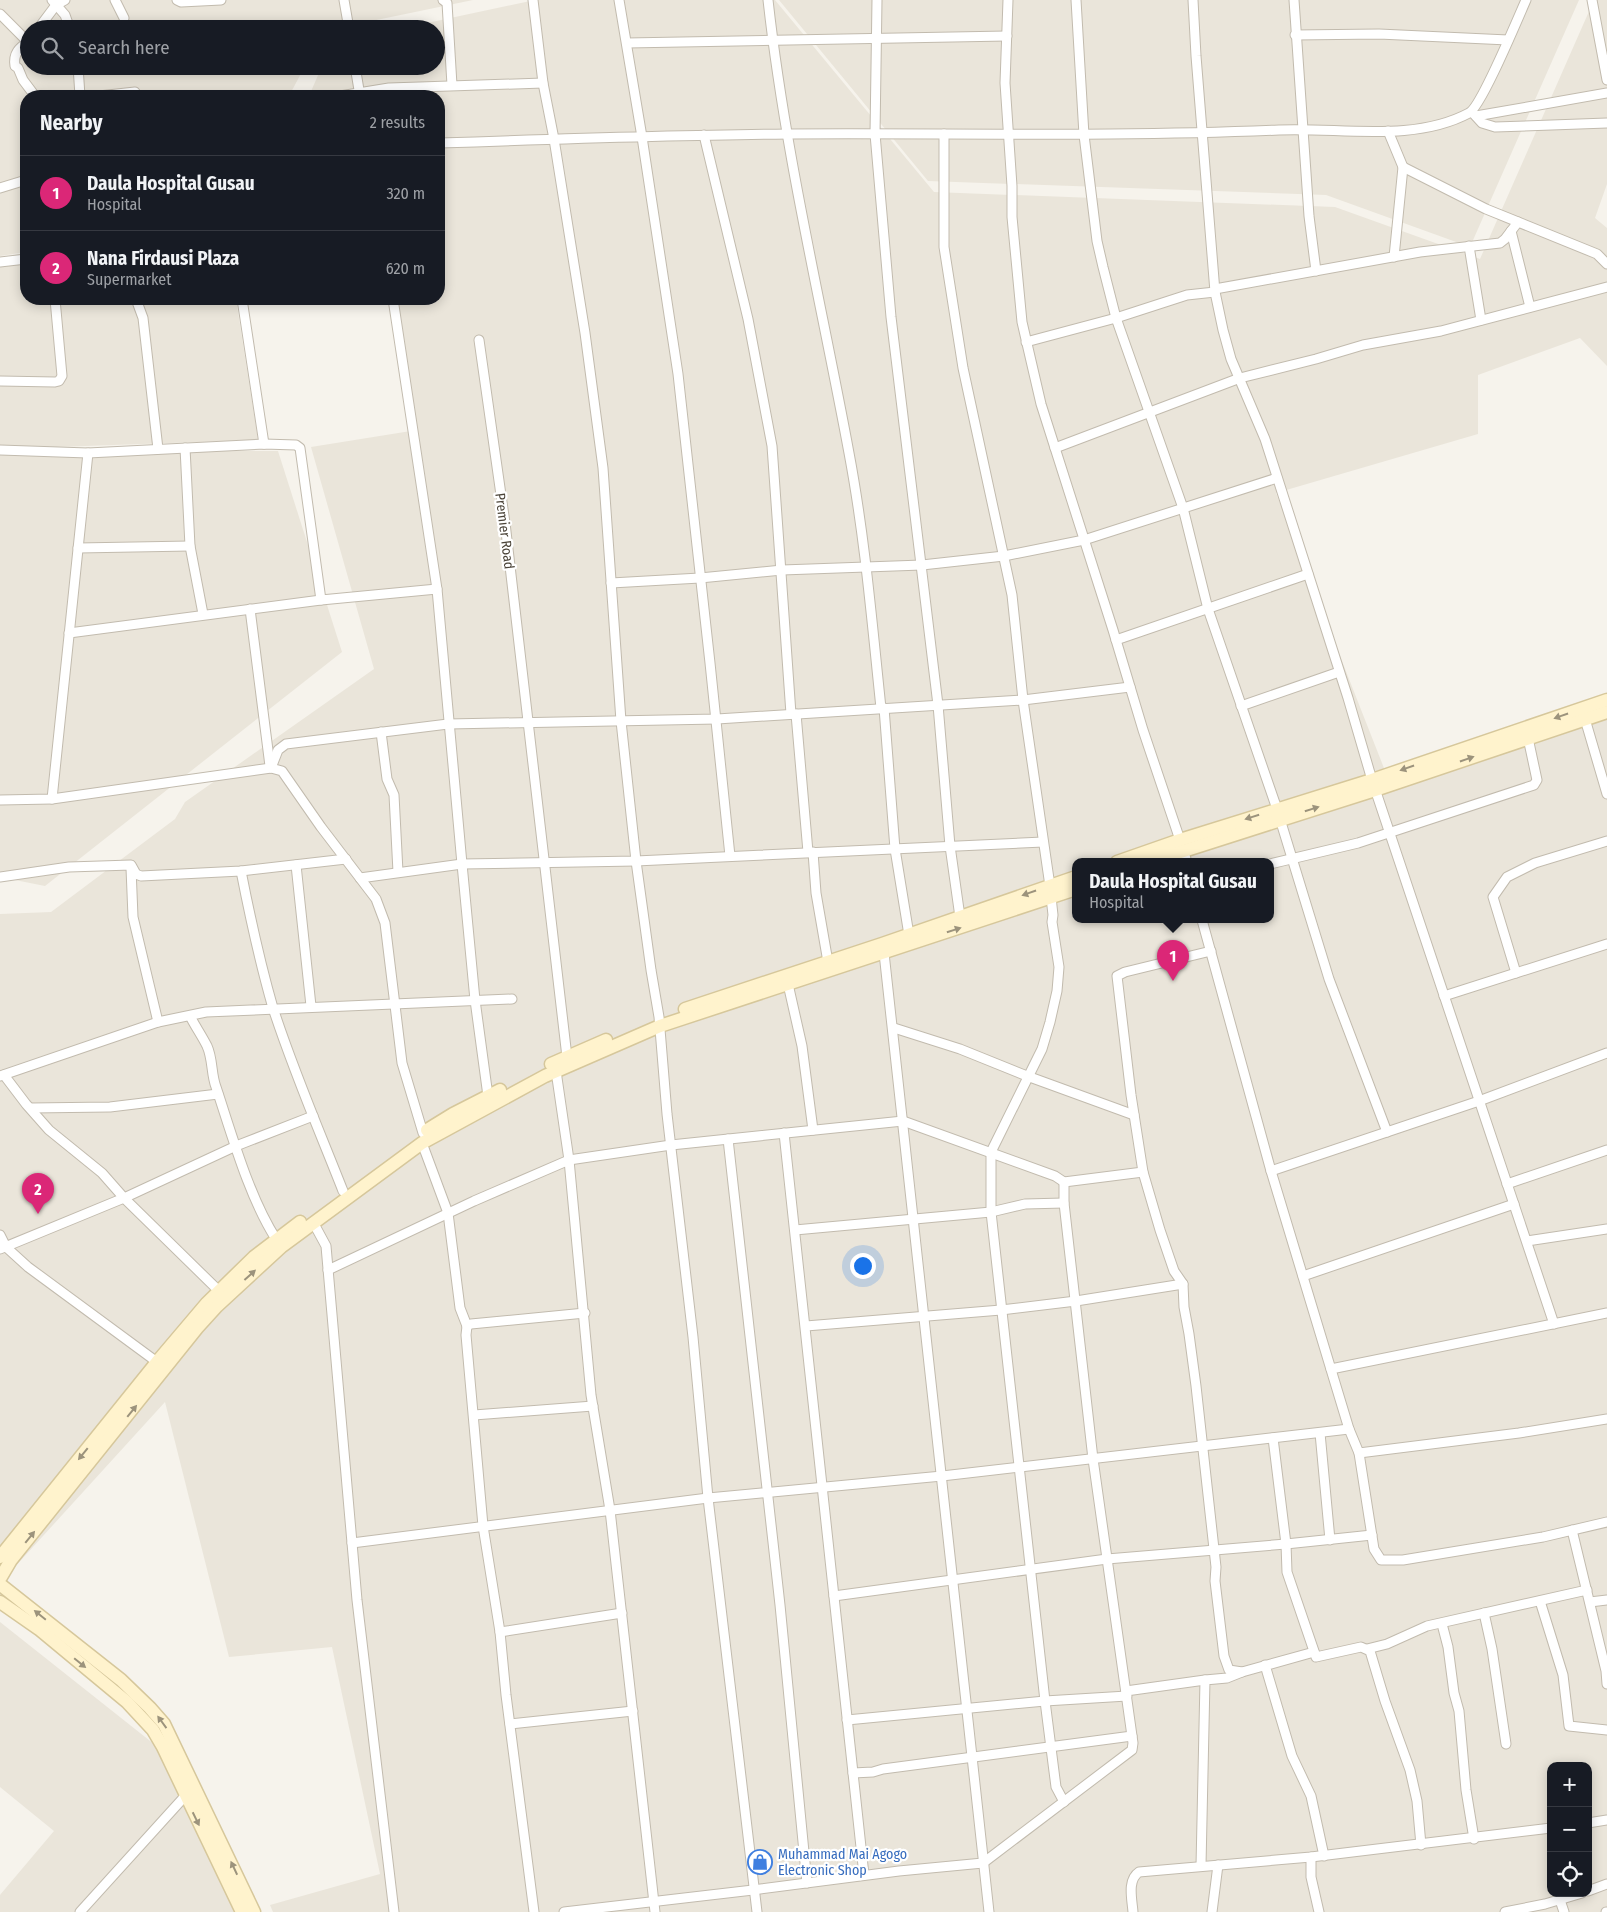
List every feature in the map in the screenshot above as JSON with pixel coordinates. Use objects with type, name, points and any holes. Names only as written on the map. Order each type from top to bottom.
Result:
[{"type":"street","points":[[115,0],[124,18]]},
{"type":"street","points":[[177,0],[181,2],[221,0]]},
{"type":"street","points":[[344,0],[347,20]]},
{"type":"street","points":[[444,0],[447,3],[452,86]]},
{"type":"street","points":[[533,0],[543,83],[554,139],[585,333],[603,468],[621,721],[636,861],[660,1021],[708,1498],[757,1912]]},
{"type":"street","points":[[618,0],[627,43],[678,374],[730,856]]},
{"type":"street","points":[[768,0],[786,134],[849,454],[867,568],[883,708],[895,848],[909,934]]},
{"type":"street","points":[[877,0],[875,134],[891,317],[922,565],[938,705],[950,846],[960,917]]},
{"type":"street","points":[[1076,0],[1084,135],[1096,241],[1116,318],[1184,508],[1208,608],[1293,858],[1329,979],[1387,1132]]},
{"type":"street","points":[[1193,0],[1215,290],[1223,330],[1231,359],[1265,439],[1374,785],[1554,1324]]},
{"type":"street","points":[[1294,0],[1309,216],[1316,271]]},
{"type":"street","points":[[1474,114],[1526,0]]},
{"type":"street","points":[[1592,0],[1607,80]]},
{"type":"street","points":[[45,20],[58,2],[67,20]]},
{"type":"street","points":[[1008,3],[1005,83],[1012,186],[1012,217],[1022,322],[1026,342],[1041,404],[1183,851]]},
{"type":"street","points":[[0,14],[20,33]]},
{"type":"street","points":[[1296,35],[1379,34],[1508,40]]},
{"type":"street","points":[[627,43],[1007,36]]},
{"type":"street","points":[[20,47],[14,60],[14,66],[18,68],[20,73]]},
{"type":"street","points":[[21,75],[30,90]]},
{"type":"street","points":[[79,75],[80,90]]},
{"type":"street","points":[[357,75],[359,90]]},
{"type":"street","points":[[381,90],[389,88],[543,83]]},
{"type":"street","points":[[445,143],[704,135],[1084,135],[1303,129],[1410,131],[1474,114],[1607,93]]},
{"type":"street","points":[[1474,114],[1482,123],[1495,127],[1607,123]]},
{"type":"street","points":[[1388,131],[1403,167],[1394,257]]},
{"type":"street","points":[[944,134],[944,247],[963,368],[1012,595],[1023,700],[1059,967],[1057,991],[1042,1048],[991,1152],[991,1212],[1045,1701],[1056,1787],[1064,1802]]},
{"type":"street","points":[[704,135],[748,319],[772,446],[793,714],[816,893],[828,962]]},
{"type":"street","points":[[1403,167],[1486,208],[1597,254],[1607,264]]},
{"type":"street","points":[[0,188],[20,182]]},
{"type":"street","points":[[1026,342],[1116,318],[1188,295],[1394,257],[1500,243],[1518,222]]},
{"type":"street","points":[[1511,231],[1530,308]]},
{"type":"street","points":[[1469,246],[1481,320]]},
{"type":"street","points":[[0,262],[20,260]]},
{"type":"street","points":[[1055,448],[1240,378],[1316,360],[1363,345],[1441,331],[1607,287]]},
{"type":"street","points":[[0,380],[59,381],[62,376],[56,305]]},
{"type":"street","points":[[138,305],[142,318],[158,449]]},
{"type":"street","points":[[243,305],[264,444]]},
{"type":"street","points":[[394,305],[437,589],[475,1000],[488,1096]]},
{"type":"street","name":"Premier Road","points":[[479,340],[505,523],[567,1057]]},
{"type":"street","points":[[0,450],[88,453],[264,444],[292,445],[300,448],[321,600]]},
{"type":"street","points":[[185,448],[190,546],[202,614]]},
{"type":"street","points":[[52,799],[88,453]]},
{"type":"street","points":[[611,584],[782,570],[922,565],[1004,556],[1084,540],[1277,478]]},
{"type":"street","points":[[78,548],[190,546]]},
{"type":"street","points":[[1116,640],[1308,574]]},
{"type":"street","points":[[69,633],[202,614],[437,589]]},
{"type":"street","points":[[250,609],[270,768]]},
{"type":"street","points":[[1241,706],[1339,672]]},
{"type":"street","points":[[270,768],[278,750],[286,744],[448,724],[716,719],[1023,700],[1130,687]]},
{"type":"street","points":[[1374,785],[1607,700]]},
{"type":"street","points":[[1161,858],[1278,814],[1607,712]]},
{"type":"street","points":[[1585,719],[1607,794]]},
{"type":"street","points":[[381,732],[388,779],[394,795],[398,872]]},
{"type":"street","points":[[1274,863],[1358,843],[1534,784],[1538,780],[1528,738]]},
{"type":"street","points":[[1598,763],[1607,760]]},
{"type":"street","points":[[0,800],[52,799],[270,768],[282,771],[376,899],[385,922],[402,1063],[422,1138],[448,1213],[460,1308],[467,1326],[466,1335],[483,1526],[500,1632],[534,1912]]},
{"type":"street","points":[[1516,973],[1493,897],[1497,891],[1507,877],[1535,864],[1607,841]]},
{"type":"street","points":[[360,878],[462,864],[636,861],[1043,842]]},
{"type":"street","points":[[1141,858],[1183,851]]},
{"type":"street","points":[[131,865],[136,874],[141,876],[241,870],[346,859]]},
{"type":"street","points":[[296,864],[311,1006]]},
{"type":"street","points":[[0,877],[69,867],[131,865]]},
{"type":"street","points":[[131,865],[133,917],[158,1022]]},
{"type":"street","points":[[241,870],[252,925],[273,1008],[343,1191]]},
{"type":"street","points":[[0,1558],[157,1362],[194,1317],[219,1291],[254,1257],[276,1239],[422,1138],[660,1021],[788,984],[884,953],[1050,892],[1072,879]]},
{"type":"street","points":[[254,1912],[164,1724],[145,1702],[121,1680],[1,1582],[11,1560],[197,1328],[217,1306],[281,1247],[453,1114],[567,1057],[660,1021],[960,917],[1050,892],[1072,889]]},
{"type":"street","points":[[1203,923],[1271,1171],[1349,1430],[1359,1453],[1374,1549],[1381,1560],[1402,1560],[1543,1537],[1607,1522]]},
{"type":"street","points":[[1444,996],[1607,944]]},
{"type":"street","points":[[1211,951],[1125,972],[1117,976],[1116,983],[1143,1172],[1174,1270],[1183,1284],[1184,1307],[1190,1334],[1216,1567],[1224,1656],[1229,1670],[1242,1672]]},
{"type":"street","points":[[884,953],[894,1028],[989,1912]]},
{"type":"street","points":[[788,984],[802,1046],[813,1130]]},
{"type":"street","points":[[219,1291],[124,1198],[102,1173],[49,1130],[2,1076],[158,1022],[214,1011],[394,1002],[512,999]]},
{"type":"street","points":[[190,1016],[208,1048],[215,1085],[236,1146],[259,1207],[276,1239]]},
{"type":"street","points":[[894,1028],[960,1049],[1134,1115]]},
{"type":"street","points":[[1271,1171],[1479,1101],[1607,1052]]},
{"type":"street","points":[[556,1071],[569,1160],[593,1406],[610,1510],[655,1912]]},
{"type":"street","points":[[31,1108],[110,1107],[218,1094]]},
{"type":"street","points":[[3,1248],[124,1198],[236,1146],[313,1116]]},
{"type":"street","points":[[328,1270],[448,1213],[569,1160],[671,1145],[903,1121],[1056,1176],[1064,1182],[1143,1172]]},
{"type":"street","points":[[784,1133],[864,1875]]},
{"type":"street","points":[[728,1139],[780,1606],[807,1883]]},
{"type":"street","points":[[1507,1184],[1607,1150]]},
{"type":"street","points":[[564,1912],[864,1875],[983,1863],[1132,1750],[1132,1736],[1093,1459],[1064,1203],[1064,1182]]},
{"type":"street","points":[[795,1230],[991,1212],[1026,1204],[1064,1203]]},
{"type":"street","points":[[1302,1276],[1514,1204]]},
{"type":"street","points":[[313,1222],[326,1246],[352,1543],[394,1912]]},
{"type":"street","points":[[1526,1241],[1607,1229]]},
{"type":"street","points":[[0,1235],[3,1248],[157,1362]]},
{"type":"street","points":[[806,1326],[1001,1310],[1076,1301],[1183,1284]]},
{"type":"street","points":[[467,1326],[471,1324],[585,1313]]},
{"type":"street","points":[[1331,1368],[1607,1313]]},
{"type":"street","points":[[474,1415],[593,1406]]},
{"type":"street","points":[[1359,1453],[1519,1433],[1607,1419]]},
{"type":"street","points":[[352,1543],[708,1498],[1019,1468],[1349,1430]]},
{"type":"street","points":[[1320,1433],[1330,1540]]},
{"type":"street","points":[[1273,1438],[1286,1544],[1287,1572],[1316,1657],[1353,1648],[1367,1648],[1387,1644],[1427,1626],[1587,1590]]},
{"type":"street","points":[[1572,1530],[1606,1671],[1607,1684]]},
{"type":"street","points":[[834,1596],[1108,1559],[1372,1535]]},
{"type":"street","points":[[1590,1602],[1607,1600]]},
{"type":"street","points":[[1540,1601],[1563,1675],[1569,1726],[1607,1730]]},
{"type":"street","points":[[0,1602],[39,1629],[127,1702],[153,1730],[242,1912]]},
{"type":"street","points":[[500,1632],[622,1613]]},
{"type":"street","points":[[1484,1613],[1492,1648],[1506,1744]]},
{"type":"street","points":[[1442,1624],[1459,1711],[1466,1790],[1474,1839]]},
{"type":"street","points":[[1367,1648],[1370,1651],[1385,1701],[1410,1770],[1417,1801],[1421,1845]]},
{"type":"street","points":[[847,1720],[1126,1694],[1227,1678],[1265,1665],[1314,1652]]},
{"type":"street","points":[[1265,1665],[1292,1756],[1311,1796],[1324,1856]]},
{"type":"street","points":[[1201,1866],[1205,1680]]},
{"type":"street","points":[[510,1724],[632,1711]]},
{"type":"street","points":[[853,1773],[873,1772],[972,1756],[1132,1736]]},
{"type":"street","points":[[80,1912],[186,1796]]},
{"type":"street","points":[[1592,1822],[1607,1820]]},
{"type":"street","points":[[1133,1912],[1132,1882],[1133,1876],[1139,1872],[1218,1864],[1311,1858],[1547,1829]]},
{"type":"street","points":[[1311,1858],[1311,1877],[1319,1912]]},
{"type":"street","points":[[1212,1912],[1218,1864]]},
{"type":"street","points":[[1592,1890],[1607,1884]]},
{"type":"street","points":[[1505,1912],[1569,1897]]},
{"type":"street","points":[[1560,1900],[1564,1912]]},
{"type":"shaded area","points":[[0,0],[473,0],[376,20],[20,20],[20,75],[300,75],[292,90],[20,90],[20,253],[0,256]]},
{"type":"shaded area","points":[[535,0],[775,0],[934,192],[1335,207],[1480,259],[1594,0],[1607,0],[1607,184],[1595,218],[1607,228],[1607,366],[1580,338],[1478,375],[1478,434],[1276,493],[1391,786],[1607,715],[1607,1912],[273,1912],[270,1905],[380,1874],[332,1647],[229,1657],[165,1402],[2,1581],[0,1579],[0,914],[51,912],[175,819],[185,802],[374,669],[311,447],[417,430],[396,305],[445,305],[445,90],[312,90],[318,75],[445,75],[445,20],[441,20]]},
{"type":"shaded area","points":[[779,0],[1579,0],[1470,247],[1326,195],[928,181]]},
{"type":"shaded area","points":[[20,256],[20,305],[237,305],[258,440],[0,449],[0,258]]},
{"type":"shaded area","points":[[0,450],[278,451],[342,652],[45,886],[0,877]]},
{"type":"shaded area","points":[[0,1622],[164,1752],[235,1912],[0,1912],[0,1895],[54,1831],[0,1787]]},
{"type":"place","name":"Daula Hospital Gusau","points":[[1173,981]]},
{"type":"place","name":"Nana Firdausi Plaza","points":[[38,1214]]},
{"type":"place","name":"Muhammad Mai Agogo Electronic Shop","points":[[760,1862]]}]
